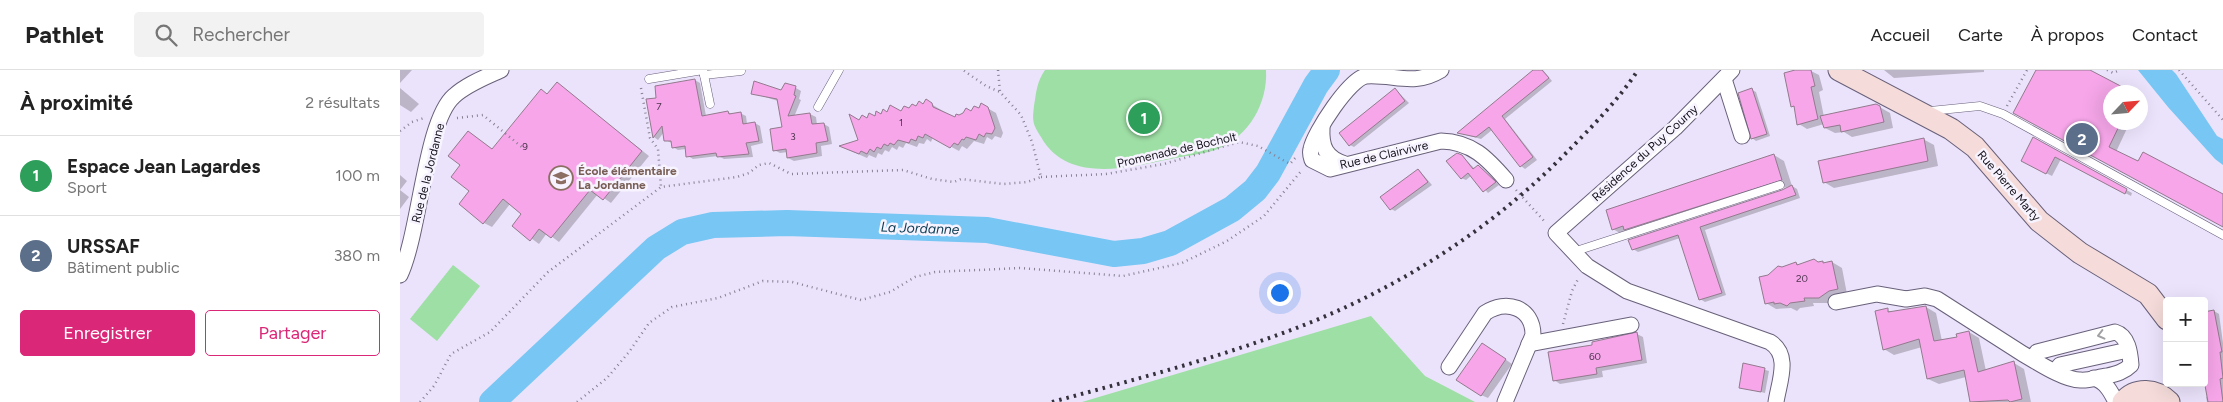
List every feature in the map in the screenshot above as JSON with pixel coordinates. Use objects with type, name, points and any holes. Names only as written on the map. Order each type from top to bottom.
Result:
[{"type":"main road","name":"Rue Pierre Marty","points":[[1839,70],[1951,129],[1975,147],[2038,221],[2080,253],[2148,294],[2163,314]]},
{"type":"main road","points":[[2123,402],[2132,394],[2159,391]]},
{"type":"street","name":"Rue de la Jordanne","points":[[400,275],[410,250],[436,126],[453,96],[501,70]]},
{"type":"street","points":[[1305,157],[1340,99],[1354,82],[1364,76],[1403,80],[1423,79],[1441,70]]},
{"type":"street","points":[[1728,74],[1742,136]]},
{"type":"street","name":"Résidence du Puy Courny","points":[[1556,233],[1675,128],[1728,74]]},
{"type":"street","points":[[1322,127],[1321,143],[1327,154],[1333,160],[1345,164]]},
{"type":"street","name":"Rue de Clairvivre","points":[[1305,157],[1330,169],[1441,142],[1454,142],[1470,146],[1483,154],[1506,180]]},
{"type":"street","points":[[1556,233],[1586,265],[1626,290],[1777,346],[1783,361],[1776,402]]},
{"type":"street","points":[[1836,302],[1877,294],[1906,299],[1925,296],[1958,310],[2032,359],[2077,380],[2116,374],[2132,365],[2121,334],[2114,332],[2037,352],[2032,359]]},
{"type":"street","points":[[1448,367],[1486,313],[1494,307],[1513,306],[1528,317],[1533,327],[1529,344],[1505,402]]},
{"type":"street","points":[[1529,344],[1631,325]]},
{"type":"street","points":[[2063,374],[2060,365],[2128,350]]},
{"type":"street","points":[[2116,374],[2116,378],[2125,390],[2159,391]]},
{"type":"street","points":[[2094,378],[2101,380],[2116,402]]},
{"type":"lane","points":[[649,79],[703,70],[710,104]]},
{"type":"lane","points":[[818,106],[838,70]]},
{"type":"lane","points":[[704,75],[741,71]]},
{"type":"lane","points":[[1918,113],[1980,106],[2003,114],[2223,235]]},
{"type":"lane","points":[[1573,252],[1780,185]]},
{"type":"path","points":[[963,70],[986,86],[1000,92],[1021,115],[1032,142],[1041,177]]},
{"type":"path","points":[[998,70],[1000,92]]},
{"type":"path","points":[[2003,114],[2027,70]]},
{"type":"path","points":[[2107,70],[2113,73],[2120,70]]},
{"type":"path","points":[[2178,70],[2223,120]]},
{"type":"path","points":[[640,80],[650,138],[658,149],[662,188]]},
{"type":"path","points":[[400,131],[412,122],[444,112],[454,118],[483,115],[523,148]]},
{"type":"path","name":"Promenade de Bocholt","points":[[420,402],[434,386],[452,354],[490,332],[548,272],[662,188],[737,177],[769,163],[791,174],[903,170],[932,179],[954,182],[960,179],[1003,184],[1027,182],[1041,177],[1106,174],[1164,164],[1239,142],[1258,146],[1290,164],[1305,157]]},
{"type":"path","points":[[577,402],[607,378],[629,352],[649,323],[672,307],[718,298],[763,281],[792,282],[861,300],[890,292],[915,277],[934,272],[1020,268],[1123,276],[1182,263],[1228,241],[1264,216],[1305,157]]},
{"type":"path","points":[[1506,180],[1556,233]]},
{"type":"path","points":[[1559,338],[1572,291],[1586,265]]},
{"type":"green space","points":[[1045,70],[1266,70],[1266,82],[1260,106],[1247,127],[1239,136],[1218,149],[1132,167],[1097,169],[1065,161],[1052,151],[1036,129],[1033,119],[1036,92]]},
{"type":"green space","points":[[453,265],[480,286],[437,341],[410,319]]},
{"type":"green space","points":[[1371,316],[1425,376],[1475,402],[1082,402]]},
{"type":"water","points":[[2138,70],[2172,70],[2176,74],[2217,136],[2223,139],[2223,165],[2215,159],[2168,107]]},
{"type":"building","points":[[1533,70],[1542,70],[1549,78],[1502,116],[1533,157],[1520,167],[1489,127],[1476,137],[1457,133]]},
{"type":"building","points":[[1795,70],[1811,70],[1815,86],[1811,87],[1818,119],[1797,125],[1794,106],[1791,107],[1784,73]]},
{"type":"building","points":[[2036,70],[2090,70],[2119,85],[2103,85],[2103,130],[2117,130],[2109,147],[2138,161],[2143,152],[2223,194],[2223,227],[2013,113]]},
{"type":"building","points":[[695,79],[702,116],[728,111],[729,114],[741,112],[743,124],[755,122],[759,141],[746,143],[749,154],[717,157],[716,153],[686,157],[685,146],[672,148],[671,141],[664,141],[662,126],[653,138],[646,99],[656,98],[655,86]]},
{"type":"building","points":[[754,81],[781,90],[785,83],[796,86],[794,95],[796,96],[788,116],[810,113],[812,124],[824,123],[828,141],[816,143],[817,153],[787,158],[786,149],[773,151],[770,129],[782,127],[777,99],[751,94]]},
{"type":"building","points":[[557,82],[642,151],[603,200],[590,190],[551,238],[539,229],[530,241],[512,226],[521,214],[503,199],[483,224],[459,204],[469,191],[451,177],[460,165],[448,156],[468,131],[492,149],[541,89],[547,94]]},
{"type":"building","points":[[1395,88],[1405,101],[1349,146],[1339,133]]},
{"type":"building","points":[[1752,88],[1767,134],[1751,139],[1738,93]]},
{"type":"building","points":[[926,99],[932,103],[933,107],[955,117],[956,114],[963,113],[966,108],[971,111],[974,106],[979,108],[981,103],[988,107],[995,128],[992,134],[986,133],[984,137],[979,134],[976,140],[966,137],[958,145],[954,143],[950,148],[925,134],[923,138],[918,136],[916,141],[911,139],[909,143],[898,140],[894,145],[890,143],[888,146],[884,144],[881,149],[877,147],[874,152],[870,149],[867,154],[861,151],[859,154],[839,146],[858,140],[849,114],[859,120],[862,115],[867,118],[869,113],[875,116],[876,111],[881,114],[883,109],[887,112],[890,105],[901,111],[904,106],[909,108],[912,104],[916,106],[919,101],[923,104]]},
{"type":"building","points":[[1876,104],[1880,106],[1884,122],[1841,132],[1840,125],[1824,128],[1820,116]]},
{"type":"building","points":[[2033,137],[2127,189],[2125,194],[2055,157],[2046,174],[2021,161]]},
{"type":"building","points":[[1924,138],[1928,161],[1823,183],[1818,161]]},
{"type":"building","points":[[1457,153],[1462,155],[1473,169],[1478,165],[1496,182],[1483,192],[1468,173],[1461,179],[1446,161]]},
{"type":"building","points":[[1774,154],[1782,180],[1624,230],[1623,226],[1612,230],[1606,210]]},
{"type":"building","points":[[1418,169],[1428,182],[1390,210],[1380,197]]},
{"type":"building","points":[[1792,185],[1796,195],[1700,227],[1722,293],[1699,300],[1678,235],[1632,250],[1628,240],[1782,190]]},
{"type":"building","points":[[1814,259],[1818,262],[1823,261],[1823,263],[1832,261],[1838,289],[1829,291],[1819,298],[1804,298],[1805,301],[1790,303],[1787,306],[1780,303],[1774,304],[1774,302],[1765,304],[1759,277],[1768,275],[1778,266],[1782,267],[1796,262],[1797,265]]},
{"type":"building","points":[[1926,306],[1934,341],[1957,337],[1956,334],[1969,331],[1978,372],[2014,361],[2022,399],[2010,402],[2008,400],[1970,402],[1964,370],[1927,379],[1919,339],[1883,350],[1875,311],[1888,308],[1888,312]]},
{"type":"building","points":[[2214,310],[2222,352],[2220,352],[2223,378],[2220,379],[2223,402],[2208,402],[2205,387],[2208,387],[2208,311]]},
{"type":"building","points":[[1637,332],[1642,360],[1596,368],[1597,374],[1553,381],[1548,352],[1592,345],[1592,342]]},
{"type":"building","points":[[1482,343],[1506,359],[1481,396],[1456,380]]},
{"type":"building","points":[[1743,363],[1765,368],[1761,392],[1739,388]]},
{"type":"waterway","name":"La Jordanne","points":[[492,402],[656,248],[682,232],[713,225],[787,223],[987,230],[1114,254],[1143,251],[1170,243],[1232,209],[1255,190],[1268,173],[1316,85],[1327,70]]},
{"type":"railway","points":[[1052,402],[1226,353],[1283,333],[1322,318],[1398,280],[1435,259],[1504,209],[1576,143],[1623,91],[1638,70]]},
{"type":"place","name":"Espace Jean Lagardes","points":[[1144,118]]},
{"type":"place","name":"URSSAF","points":[[2082,139]]},
{"type":"place","name":"École élémentaire La Jordanne","points":[[561,178]]}]
